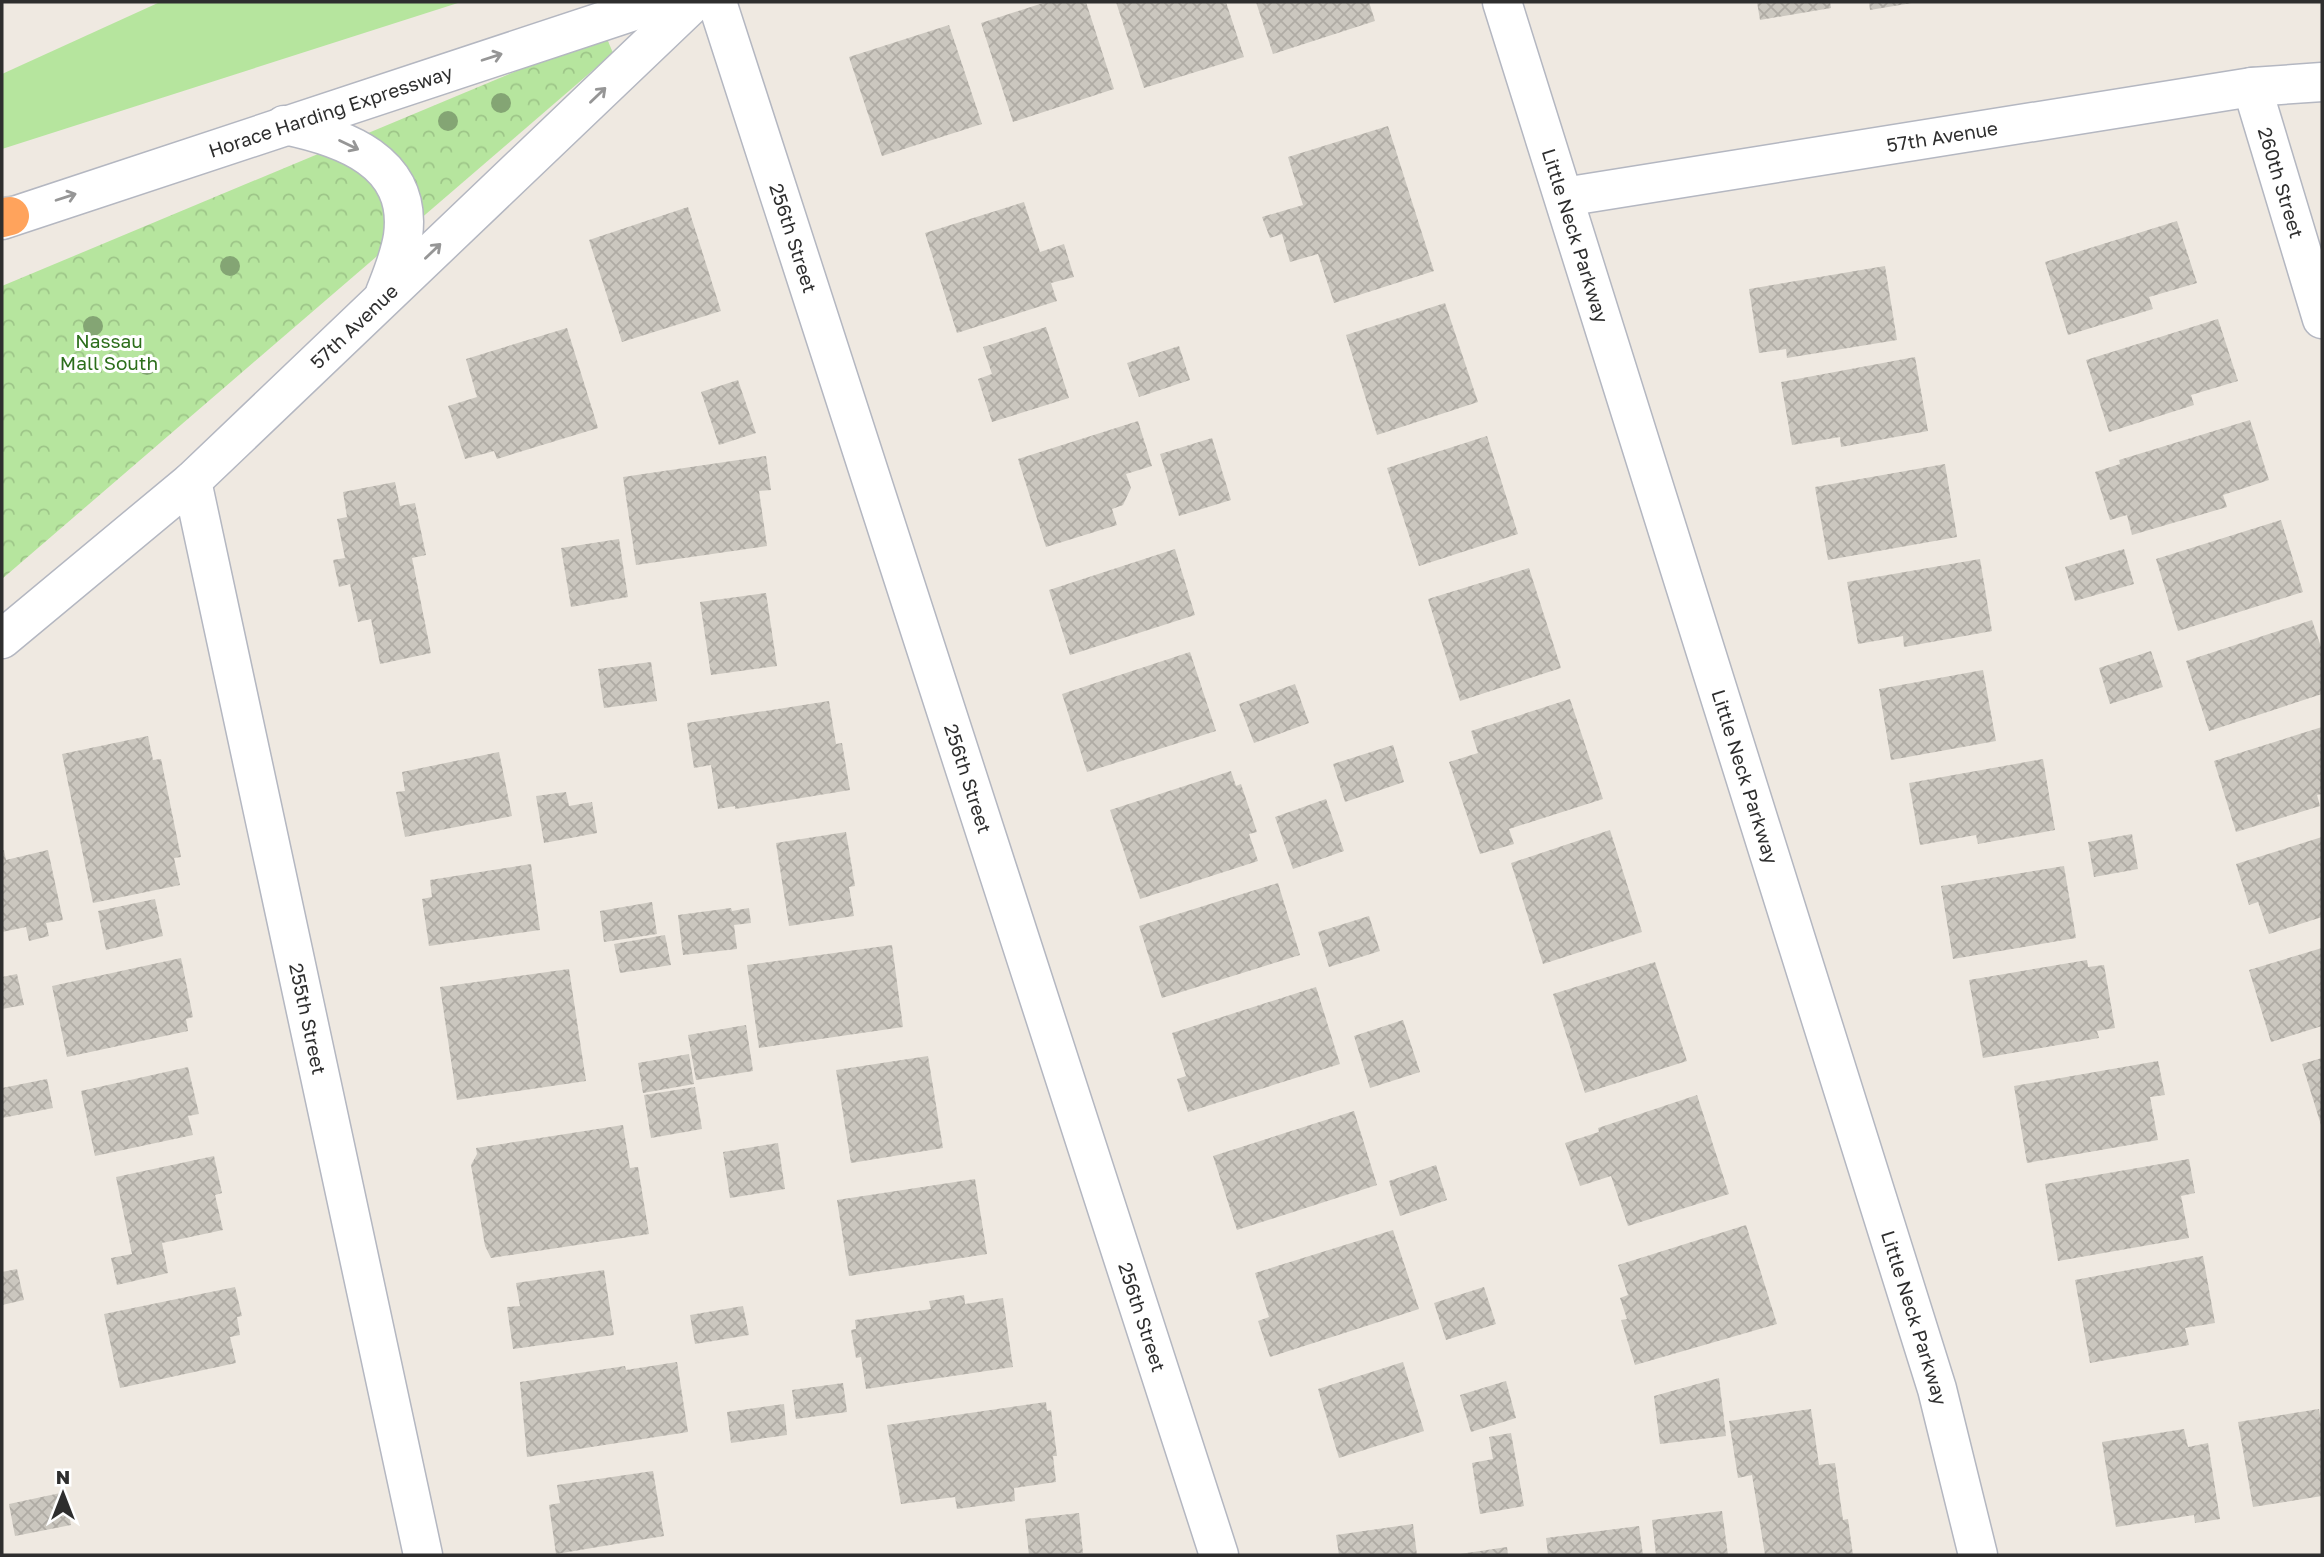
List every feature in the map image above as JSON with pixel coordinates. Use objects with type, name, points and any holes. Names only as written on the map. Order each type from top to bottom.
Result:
[{"type":"street","name":"Horace Harding Expressway","points":[[4,218],[661,2]]},
{"type":"street","name":"57th Avenue","points":[[2,639],[192,481],[694,2]]},
{"type":"street","name":"256th Street","points":[[717,2],[1219,1555]]},
{"type":"street","name":"Little Neck Parkway","points":[[1502,2],[1937,1389],[1978,1555]]},
{"type":"street","name":"57th Avenue","points":[[1564,197],[2252,87],[2322,82]]},
{"type":"street","name":"260th Street","points":[[2252,87],[2322,319]]},
{"type":"street","points":[[284,125],[318,132],[349,143],[373,158],[393,180],[402,206],[403,235],[384,298]]},
{"type":"street","name":"255th Street","points":[[192,481],[423,1555]]},
{"type":"green space","points":[[160,2],[461,2],[2,149],[2,74]]},
{"type":"green space","name":"Nassau Mall South","points":[[605,34],[613,53],[2,579],[2,286]]},
{"type":"building","points":[[1046,2],[1086,2],[1114,89],[1013,122],[981,23]]},
{"type":"building","points":[[1116,2],[1226,2],[1244,57],[1144,88]]},
{"type":"building","points":[[1256,2],[1369,2],[1375,21],[1273,54]]},
{"type":"building","points":[[1757,2],[1830,2],[1831,8],[1760,20]]},
{"type":"building","points":[[1869,2],[1912,2],[1912,3],[1870,10]]},
{"type":"building","points":[[949,25],[982,124],[882,156],[849,57]]},
{"type":"building","points":[[1388,126],[1434,271],[1334,303],[1318,254],[1290,262],[1282,234],[1270,238],[1262,217],[1303,205],[1288,157]]},
{"type":"building","points":[[1024,202],[1040,252],[1064,244],[1074,277],[1051,283],[1057,301],[957,333],[925,233]]},
{"type":"building","points":[[688,207],[721,311],[622,342],[589,240]]},
{"type":"building","points":[[2177,221],[2197,283],[2149,297],[2153,309],[2068,335],[2045,262]]},
{"type":"building","points":[[1885,266],[1897,340],[1787,358],[1786,349],[1759,353],[1749,289]]},
{"type":"building","points":[[1445,303],[1478,402],[1377,435],[1346,335]]},
{"type":"building","points":[[2218,319],[2238,381],[2191,395],[2194,405],[2109,432],[2086,360]]},
{"type":"building","points":[[1046,327],[1069,398],[992,422],[978,379],[992,374],[983,347]]},
{"type":"building","points":[[567,328],[598,428],[497,459],[494,451],[465,459],[448,406],[477,397],[466,359]]},
{"type":"building","points":[[1179,346],[1190,380],[1139,397],[1127,363]]},
{"type":"building","points":[[1915,357],[1928,431],[1841,447],[1840,437],[1792,445],[1781,382]]},
{"type":"building","points":[[738,380],[756,433],[719,445],[701,392]]},
{"type":"building","points":[[2250,420],[2269,480],[2223,495],[2227,507],[2132,535],[2127,515],[2110,520],[2095,472],[2120,464],[2119,460]]},
{"type":"building","points":[[1138,421],[1152,466],[1126,474],[1131,488],[1123,505],[1112,509],[1117,525],[1046,547],[1018,459]]},
{"type":"building","points":[[1487,436],[1518,534],[1419,566],[1387,468]]},
{"type":"building","points":[[1212,438],[1231,500],[1179,516],[1160,454]]},
{"type":"building","points":[[766,456],[771,490],[759,491],[767,546],[636,565],[623,477]]},
{"type":"building","points":[[1945,464],[1957,537],[1828,560],[1815,487]]},
{"type":"building","points":[[395,482],[400,506],[415,503],[426,555],[412,558],[431,653],[380,664],[371,619],[358,622],[350,584],[339,587],[333,560],[345,558],[337,519],[347,517],[343,492]]},
{"type":"building","points":[[2281,520],[2303,592],[2178,631],[2156,559]]},
{"type":"building","points":[[619,539],[628,597],[571,607],[561,548]]},
{"type":"building","points":[[1175,549],[1195,615],[1070,655],[1049,590]]},
{"type":"building","points":[[2124,549],[2134,584],[2075,601],[2065,567]]},
{"type":"building","points":[[1980,559],[1992,631],[1904,647],[1903,636],[1858,644],[1847,582]]},
{"type":"building","points":[[1529,568],[1561,668],[1460,701],[1428,599]]},
{"type":"building","points":[[766,593],[777,666],[711,675],[700,602]]},
{"type":"building","points":[[2312,620],[2322,650],[2322,694],[2209,731],[2186,661]]},
{"type":"building","points":[[2151,651],[2163,687],[2110,704],[2099,668]]},
{"type":"building","points":[[1190,652],[1216,731],[1087,772],[1062,694]]},
{"type":"building","points":[[651,662],[657,701],[604,708],[598,669]]},
{"type":"building","points":[[1983,670],[1996,741],[1891,760],[1879,689]]},
{"type":"building","points":[[1295,684],[1309,723],[1254,743],[1239,704]]},
{"type":"building","points":[[1570,699],[1603,799],[1509,829],[1514,844],[1480,854],[1449,762],[1478,753],[1471,731]]},
{"type":"building","points":[[829,701],[836,744],[842,743],[850,790],[735,809],[735,806],[718,809],[711,765],[694,768],[687,723]]},
{"type":"building","points":[[2322,727],[2322,794],[2317,795],[2320,806],[2236,832],[2214,761]]},
{"type":"building","points":[[148,736],[153,760],[161,759],[181,857],[174,858],[180,885],[93,903],[62,754]]},
{"type":"building","points":[[1393,745],[1404,782],[1345,802],[1333,764]]},
{"type":"building","points":[[499,752],[512,816],[405,837],[396,792],[405,791],[402,772]]},
{"type":"building","points":[[2043,759],[2055,830],[1978,844],[1976,835],[1920,845],[1909,783]]},
{"type":"building","points":[[1231,771],[1236,786],[1241,784],[1257,832],[1249,834],[1258,861],[1140,899],[1110,810]]},
{"type":"building","points":[[566,792],[569,806],[592,802],[597,833],[544,843],[536,796]]},
{"type":"building","points":[[1326,799],[1344,851],[1293,869],[1275,817]]},
{"type":"building","points":[[1610,830],[1642,932],[1543,964],[1511,863]]},
{"type":"building","points":[[846,832],[855,886],[849,887],[854,916],[789,926],[776,843]]},
{"type":"building","points":[[2132,834],[2138,869],[2094,877],[2088,842]]},
{"type":"building","points":[[2322,837],[2322,917],[2269,934],[2258,902],[2249,905],[2236,864]]},
{"type":"building","points":[[4,850],[6,860],[48,850],[63,920],[46,923],[49,936],[29,941],[26,927],[2,932]]},
{"type":"building","points":[[531,864],[540,930],[429,946],[422,899],[432,897],[430,880]]},
{"type":"building","points":[[2064,866],[2076,938],[1953,959],[1941,886]]},
{"type":"building","points":[[1278,883],[1300,955],[1162,998],[1139,926]]},
{"type":"building","points":[[155,899],[163,936],[106,950],[98,911]]},
{"type":"building","points":[[652,902],[657,934],[604,942],[600,911]]},
{"type":"building","points":[[731,908],[732,911],[749,908],[751,923],[734,925],[737,949],[683,955],[678,915]]},
{"type":"building","points":[[1369,916],[1380,951],[1329,967],[1318,932]]},
{"type":"building","points":[[665,935],[671,965],[620,973],[614,944]]},
{"type":"building","points":[[892,945],[903,1027],[759,1048],[747,965]]},
{"type":"building","points":[[2322,948],[2322,1026],[2271,1042],[2249,970]]},
{"type":"building","points":[[181,958],[193,1017],[186,1019],[188,1031],[67,1057],[52,986]]},
{"type":"building","points":[[2087,960],[2088,967],[2104,965],[2115,1028],[2097,1031],[2099,1038],[1983,1058],[1969,980]]},
{"type":"building","points":[[1655,962],[1687,1061],[1585,1093],[1553,994]]},
{"type":"building","points":[[569,969],[586,1081],[457,1100],[440,987]]},
{"type":"building","points":[[17,974],[24,1005],[2,1009],[2,977]]},
{"type":"building","points":[[1316,987],[1340,1064],[1188,1112],[1177,1079],[1186,1076],[1172,1033]]},
{"type":"building","points":[[1403,1020],[1420,1072],[1370,1088],[1354,1036]]},
{"type":"building","points":[[746,1025],[753,1071],[696,1080],[688,1035]]},
{"type":"building","points":[[689,1054],[694,1084],[643,1093],[638,1063]]},
{"type":"building","points":[[928,1056],[943,1148],[851,1163],[836,1070]]},
{"type":"building","points":[[2322,1058],[2322,1128],[2302,1064]]},
{"type":"building","points":[[2158,1061],[2165,1095],[2150,1097],[2158,1140],[2027,1163],[2014,1086]]},
{"type":"building","points":[[188,1067],[199,1114],[188,1116],[193,1135],[95,1156],[81,1091]]},
{"type":"building","points":[[47,1079],[53,1108],[2,1118],[2,1088]]},
{"type":"building","points":[[695,1087],[702,1129],[651,1138],[644,1095]]},
{"type":"building","points":[[1697,1095],[1729,1194],[1628,1226],[1611,1176],[1580,1186],[1565,1143],[1599,1132],[1598,1128]]},
{"type":"building","points":[[1354,1111],[1377,1185],[1237,1230],[1213,1156]]},
{"type":"building","points":[[623,1125],[630,1168],[638,1167],[649,1234],[491,1258],[485,1246],[471,1165],[477,1154],[476,1148]]},
{"type":"building","points":[[778,1143],[785,1189],[730,1198],[723,1152]]},
{"type":"building","points":[[214,1156],[222,1193],[215,1195],[223,1230],[162,1243],[168,1273],[117,1285],[111,1258],[132,1254],[116,1177]]},
{"type":"building","points":[[2189,1159],[2195,1193],[2181,1196],[2189,1238],[2058,1261],[2045,1184]]},
{"type":"building","points":[[1436,1165],[1447,1200],[1400,1216],[1389,1181]]},
{"type":"building","points":[[975,1179],[987,1254],[849,1276],[837,1200]]},
{"type":"building","points":[[1746,1225],[1777,1324],[1635,1365],[1621,1320],[1627,1319],[1620,1298],[1628,1295],[1618,1265]]},
{"type":"building","points":[[1393,1230],[1419,1309],[1270,1357],[1258,1321],[1269,1317],[1255,1273]]},
{"type":"building","points":[[2203,1256],[2215,1323],[2185,1328],[2189,1345],[2090,1363],[2075,1280]]},
{"type":"building","points":[[17,1269],[24,1300],[2,1305],[2,1272]]},
{"type":"building","points":[[604,1270],[614,1335],[513,1349],[507,1307],[520,1306],[516,1283]]},
{"type":"building","points":[[235,1287],[242,1316],[237,1317],[240,1335],[230,1337],[236,1363],[120,1388],[104,1314]]},
{"type":"building","points":[[1484,1287],[1496,1324],[1446,1340],[1434,1303]]},
{"type":"building","points":[[964,1295],[965,1304],[1003,1298],[1013,1367],[866,1389],[861,1357],[856,1358],[851,1330],[856,1329],[855,1320],[931,1309],[929,1301]]},
{"type":"building","points":[[743,1306],[749,1335],[695,1344],[690,1315]]},
{"type":"building","points":[[677,1362],[688,1432],[527,1457],[520,1382],[625,1366],[626,1370]]},
{"type":"building","points":[[1403,1362],[1424,1431],[1339,1458],[1318,1389]]},
{"type":"building","points":[[1719,1378],[1726,1436],[1660,1444],[1654,1396]]},
{"type":"building","points":[[1506,1381],[1516,1418],[1471,1432],[1460,1395]]},
{"type":"building","points":[[843,1383],[847,1412],[796,1419],[792,1390]]},
{"type":"building","points":[[1046,1402],[1047,1411],[1051,1410],[1057,1456],[1053,1456],[1056,1482],[1014,1488],[1015,1501],[957,1509],[955,1497],[901,1504],[887,1425]]},
{"type":"building","points":[[784,1404],[787,1435],[731,1443],[727,1412]]},
{"type":"building","points":[[1811,1409],[1819,1465],[1835,1463],[1843,1520],[1848,1519],[1853,1555],[1765,1555],[1752,1475],[1738,1478],[1729,1421]]},
{"type":"building","points":[[2319,1409],[2322,1429],[2322,1496],[2253,1507],[2238,1422]]},
{"type":"building","points":[[2184,1429],[2188,1447],[2208,1443],[2220,1519],[2195,1523],[2194,1515],[2116,1527],[2102,1442]]},
{"type":"building","points":[[1511,1433],[1524,1506],[1480,1514],[1472,1463],[1493,1459],[1489,1437]]},
{"type":"building","points":[[653,1471],[664,1536],[556,1554],[549,1505],[560,1503],[557,1485]]},
{"type":"building","points":[[65,1492],[71,1525],[15,1536],[9,1504]]},
{"type":"building","points":[[1722,1511],[1728,1555],[1656,1555],[1652,1520]]},
{"type":"building","points":[[1079,1513],[1083,1553],[1029,1555],[1025,1519]]},
{"type":"building","points":[[1413,1524],[1417,1555],[1339,1555],[1336,1535]]},
{"type":"building","points":[[1639,1526],[1643,1555],[1548,1555],[1546,1538]]},
{"type":"building","points":[[1507,1547],[1508,1555],[1460,1555],[1460,1554]]}]
